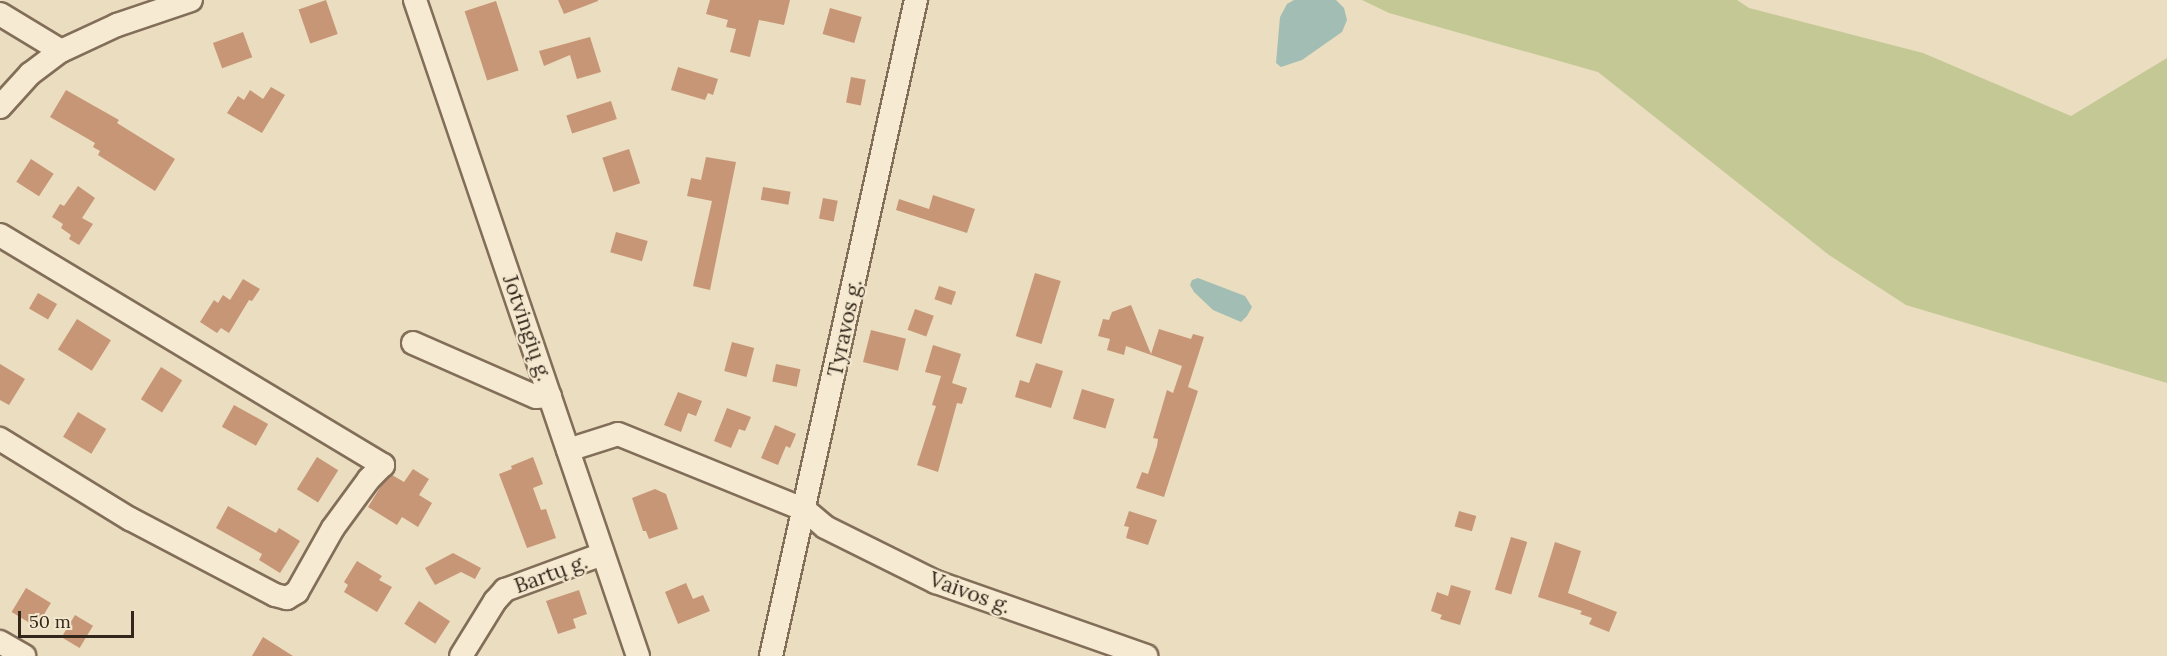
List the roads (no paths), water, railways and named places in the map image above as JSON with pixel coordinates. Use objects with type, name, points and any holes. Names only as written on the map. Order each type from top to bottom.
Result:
[{"type":"street","points":[[0,106],[30,74],[62,51],[117,25],[191,0]]},
{"type":"street","name":"Jotvingių g.","points":[[415,0],[638,656]]},
{"type":"street","name":"Tyravos g.","points":[[771,656],[916,0]]},
{"type":"street","points":[[0,14],[62,51]]},
{"type":"street","points":[[0,235],[383,465],[369,479],[333,528],[297,592],[287,598],[275,595],[130,519],[0,439]]},
{"type":"street","points":[[413,343],[536,397],[550,396]]},
{"type":"street","name":"Vaivos g.","points":[[568,450],[618,434],[805,510],[825,527],[936,582],[1146,656]]},
{"type":"street","name":"Bartų g.","points":[[461,656],[495,601],[505,590],[603,554]]},
{"type":"street","points":[[0,642],[24,656]]},
{"type":"water","points":[[1294,0],[1336,0],[1344,8],[1347,20],[1342,32],[1302,60],[1281,67],[1276,63],[1280,17],[1287,4]]},
{"type":"water","points":[[1198,278],[1245,296],[1252,307],[1247,316],[1241,322],[1213,310],[1190,285],[1192,280]]}]
